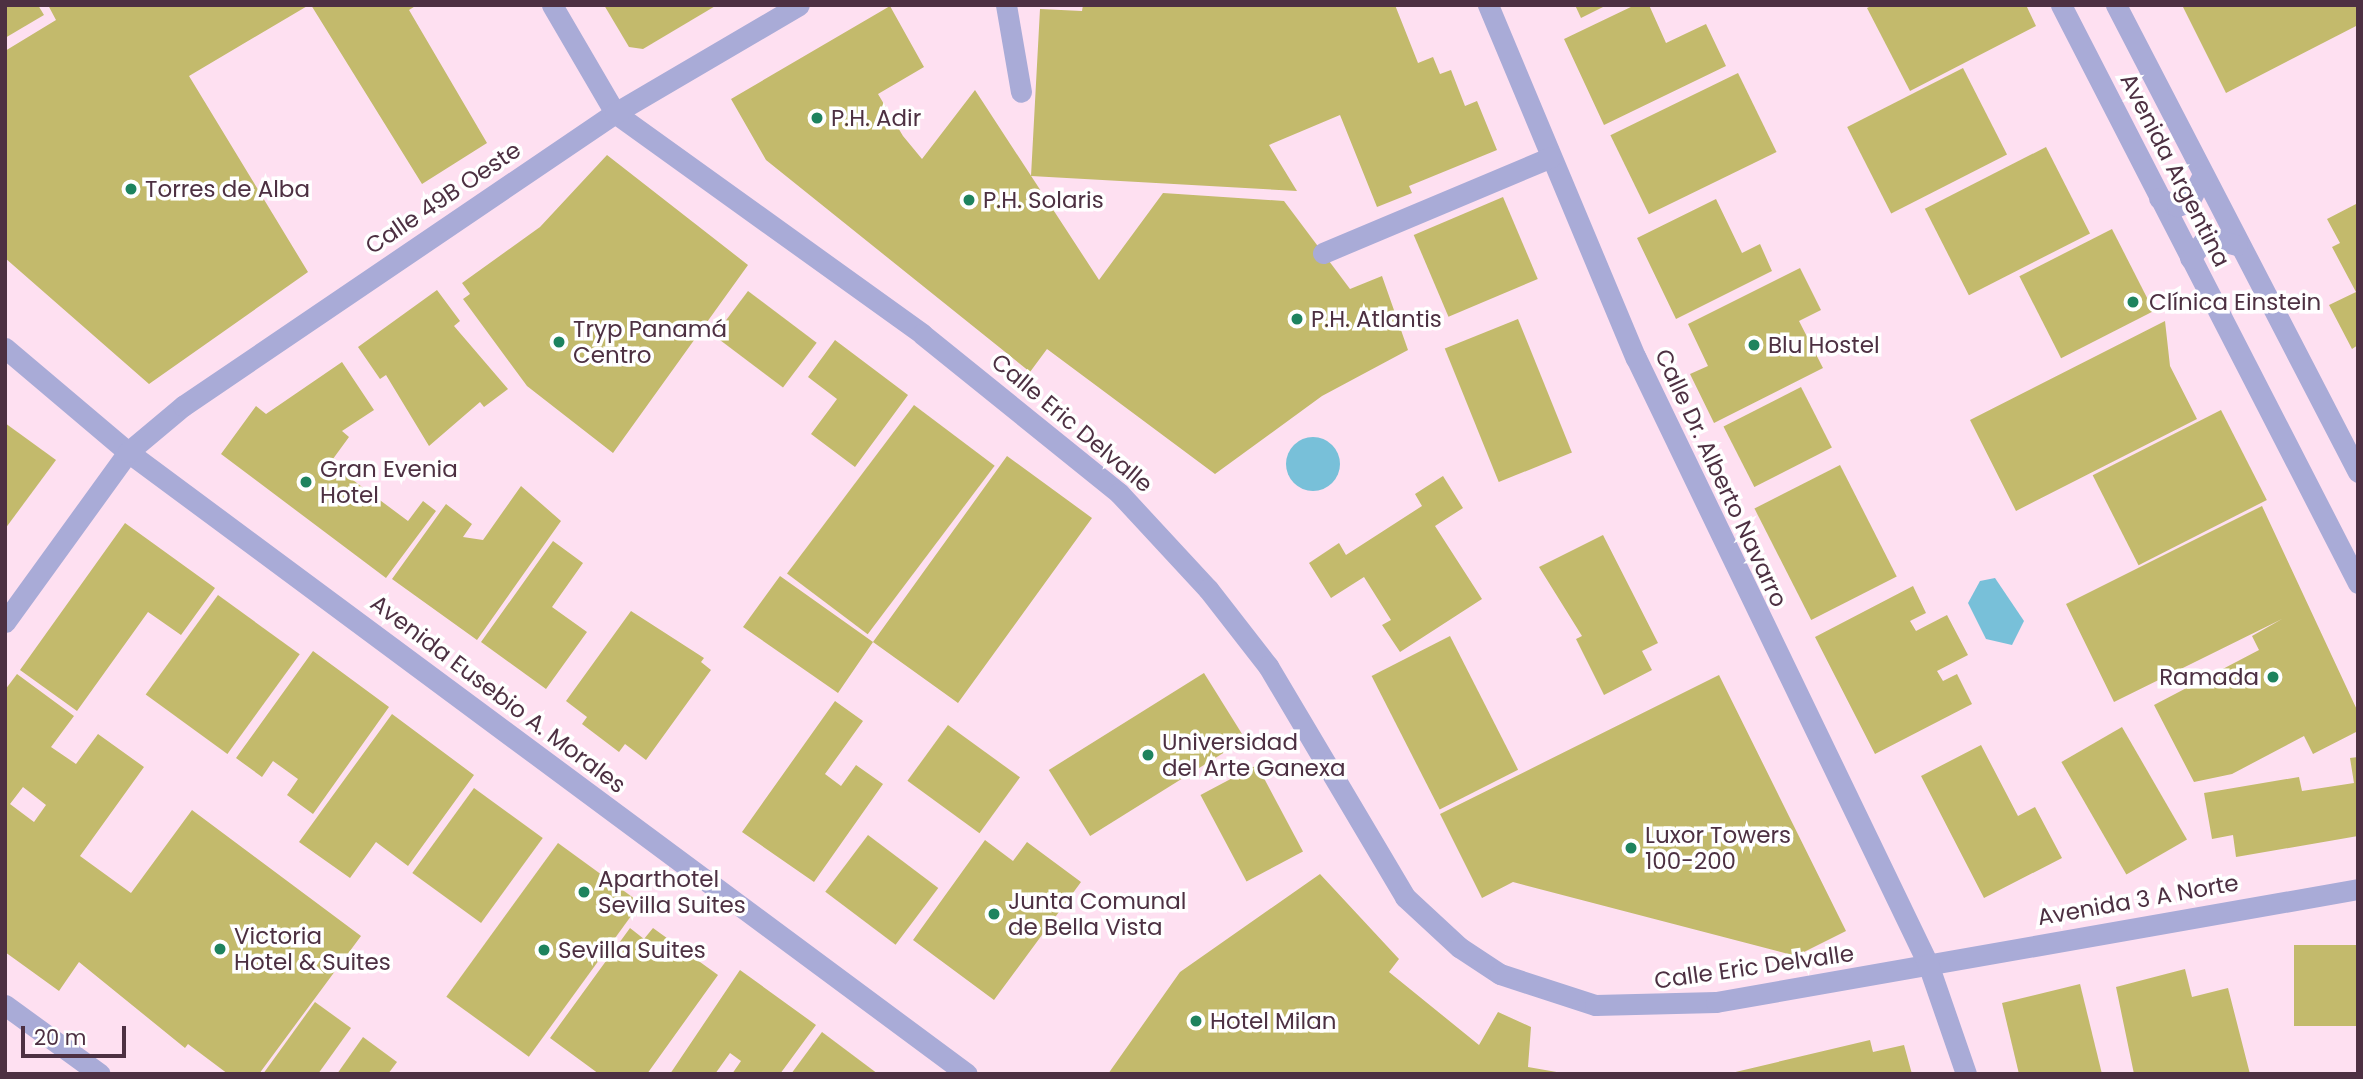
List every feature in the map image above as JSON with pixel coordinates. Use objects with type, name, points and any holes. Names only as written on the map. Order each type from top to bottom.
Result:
[{"type":"street","points":[[552,5],[615,113]]},
{"type":"street","name":"Calle 49B Oeste","points":[[5,621],[128,452],[183,406],[615,113],[799,5]]},
{"type":"street","points":[[1006,5],[1021,92]]},
{"type":"street","name":"Calle Dr. Alberto Navarro","points":[[1488,5],[1710,523],[1928,964],[1966,1074]]},
{"type":"street","name":"Avenida Argentina","points":[[2061,5],[2358,583]]},
{"type":"street","name":"Avenida Argentina","points":[[2116,5],[2237,245],[2358,472]]},
{"type":"street","name":"Calle Eric Delvalle","points":[[615,113],[922,334],[1119,493],[1208,589],[1268,666],[1405,897],[1459,947],[1500,974],[1595,1005],[1643,1008],[1790,993],[1928,964]]},
{"type":"street","points":[[1323,253],[1551,157]]},
{"type":"street","points":[[2159,198],[2177,206],[2189,202],[2202,176]]},
{"type":"street","points":[[2190,257],[2207,237],[2237,245]]},
{"type":"street","name":"Avenida Eusebio A. Morales","points":[[5,348],[128,452],[967,1074]]},
{"type":"street","name":"Avenida 3 A Norte","points":[[1928,964],[2358,889]]},
{"type":"street","points":[[5,1005],[100,1074]]},
{"type":"water","points":[[1318,437],[1328,441],[1336,449],[1340,464],[1336,479],[1328,487],[1308,491],[1298,487],[1290,479],[1286,459],[1290,449],[1298,441]]},
{"type":"water","points":[[1995,578],[2024,621],[2012,645],[1986,639],[1968,603],[1980,581]]},
{"type":"building","points":[[5,5],[38,5],[44,15],[5,38]]},
{"type":"building","name":"Torres de Alba","points":[[48,5],[309,5],[189,76],[308,272],[149,384],[5,258],[5,51],[56,20]]},
{"type":"building","points":[[311,5],[417,5],[409,10],[487,143],[422,184]]},
{"type":"building","points":[[604,5],[717,5],[643,49],[629,47]]},
{"type":"building","points":[[1083,5],[1395,5],[1418,63],[1433,57],[1440,74],[1451,70],[1465,106],[1477,101],[1497,150],[1409,186],[1412,193],[1377,207],[1340,115],[1269,145],[1297,191],[1031,176],[1040,9],[1082,11]]},
{"type":"building","points":[[1575,5],[1607,5],[1581,18]]},
{"type":"building","points":[[1635,5],[1649,5],[1666,43],[1706,24],[1726,66],[1604,125],[1564,39]]},
{"type":"building","points":[[1873,5],[2026,5],[2036,26],[1910,91],[1867,8]]},
{"type":"building","points":[[2182,5],[2358,5],[2358,25],[2226,93]]},
{"type":"building","points":[[890,6],[924,67],[878,94],[903,136],[922,159],[975,90],[1099,280],[1163,193],[1284,201],[1350,289],[1382,276],[1408,350],[1322,396],[1215,474],[1047,349],[1030,372],[766,160],[731,99]]},
{"type":"building","points":[[1963,68],[2007,154],[1891,213],[1847,127]]},
{"type":"building","points":[[1738,73],[1777,152],[1649,214],[1610,135]]},
{"type":"building","points":[[2046,147],[2090,233],[1969,295],[1925,209]]},
{"type":"building","points":[[607,155],[748,265],[613,453],[527,386],[463,299],[470,294],[462,283],[540,227]]},
{"type":"building","points":[[1503,197],[1538,279],[1448,317],[1414,235]]},
{"type":"building","points":[[1716,199],[1742,253],[1760,244],[1772,271],[1676,319],[1637,238]]},
{"type":"building","points":[[2358,203],[2358,345],[2352,349],[2329,305],[2356,292],[2332,247],[2340,243],[2327,219]]},
{"type":"building","points":[[2112,229],[2154,311],[2061,358],[2019,276]]},
{"type":"building","name":"Blu Hostel","points":[[1800,268],[1821,310],[1799,321],[1823,368],[1714,423],[1690,374],[1708,366],[1688,324]]},
{"type":"building","points":[[437,290],[460,321],[454,326],[508,389],[484,407],[480,402],[429,446],[386,375],[380,379],[358,347]]},
{"type":"building","points":[[748,291],[817,343],[783,387],[714,336]]},
{"type":"building","points":[[1518,319],[1572,453],[1499,482],[1445,349]]},
{"type":"building","points":[[2165,321],[2170,366],[2197,419],[2016,511],[1970,420]]},
{"type":"building","points":[[835,340],[908,395],[855,467],[811,434],[837,399],[808,377]]},
{"type":"building","name":"Gran Evenia Hotel","points":[[342,362],[374,410],[342,431],[349,437],[330,463],[408,521],[423,501],[436,511],[386,578],[221,454],[256,406],[266,414]]},
{"type":"building","points":[[1801,387],[1832,448],[1754,487],[1723,426]]},
{"type":"building","points":[[914,405],[995,466],[868,634],[787,574]]},
{"type":"building","points":[[2221,410],[2267,500],[2139,565],[2093,475]]},
{"type":"building","points":[[5,423],[56,460],[5,529]]},
{"type":"building","points":[[1007,456],[1092,518],[958,703],[873,642]]},
{"type":"building","points":[[1840,465],[1897,576],[1811,620],[1754,509]]},
{"type":"building","points":[[1443,476],[1463,508],[1435,526],[1482,599],[1400,652],[1382,625],[1391,620],[1364,577],[1331,598],[1309,563],[1339,543],[1346,555],[1422,506],[1415,494]]},
{"type":"building","points":[[521,486],[561,521],[477,640],[392,579],[446,504],[472,524],[463,537],[483,540]]},
{"type":"building","points":[[2262,506],[2358,712],[2358,731],[2313,754],[2304,736],[2232,774],[2194,782],[2154,705],[2259,650],[2252,636],[2282,619],[2114,702],[2066,604]]},
{"type":"building","points":[[125,523],[215,588],[181,635],[148,612],[77,711],[20,670]]},
{"type":"building","points":[[1603,535],[1658,643],[1642,651],[1652,670],[1604,695],[1576,639],[1582,636],[1539,567]]},
{"type":"building","points":[[553,541],[583,563],[552,607],[587,632],[546,689],[481,642]]},
{"type":"building","points":[[780,576],[873,642],[838,693],[743,627]]},
{"type":"building","points":[[1913,586],[1926,613],[1910,621],[1916,631],[1947,615],[1968,655],[1937,671],[1943,681],[1957,674],[1972,704],[1875,754],[1815,637]]},
{"type":"building","points":[[218,595],[300,654],[227,754],[146,695]]},
{"type":"building","points":[[631,611],[704,658],[701,662],[711,670],[646,760],[625,744],[619,752],[582,724],[587,717],[566,701]]},
{"type":"building","points":[[1450,636],[1518,770],[1440,810],[1372,676]]},
{"type":"building","points":[[313,651],[389,707],[313,814],[287,795],[298,779],[273,761],[262,777],[236,758]]},
{"type":"building","name":"Universidad del Arte Ganexa","points":[[1204,673],[1245,739],[1090,836],[1049,770]]},
{"type":"building","name":"Victoria Hotel & Suites","points":[[17,674],[74,716],[51,747],[76,764],[98,734],[144,767],[80,856],[131,893],[192,810],[361,936],[259,1074],[228,1074],[188,1044],[185,1048],[79,962],[59,991],[5,952],[5,690]],"holes":[[[23,787],[46,805],[34,822],[10,804]]]},
{"type":"building","name":"Luxor Towers 100-200","points":[[1719,675],[1846,931],[1796,956],[1513,882],[1482,898],[1440,814]]},
{"type":"building","points":[[835,701],[863,721],[825,774],[841,786],[856,765],[883,784],[814,882],[742,832]]},
{"type":"building","points":[[392,714],[474,775],[408,866],[376,842],[350,878],[299,842]]},
{"type":"building","points":[[948,725],[1020,777],[979,833],[907,781]]},
{"type":"building","points":[[2122,727],[2187,840],[2126,875],[2061,762]]},
{"type":"building","points":[[1981,745],[2018,816],[2035,807],[2062,858],[1984,898],[1921,776]]},
{"type":"building","points":[[2358,757],[2358,836],[2236,857],[2233,835],[2212,839],[2204,793],[2299,777],[2302,791],[2354,783],[2350,758]]},
{"type":"building","points":[[1257,765],[1303,852],[1246,882],[1200,795]]},
{"type":"building","points":[[474,788],[543,838],[481,923],[412,873]]},
{"type":"building","points":[[868,835],[938,888],[896,945],[825,892]]},
{"type":"building","name":"Junta Comunal de Bella Vista","points":[[985,840],[1013,861],[1027,842],[1081,882],[994,1000],[913,940]]},
{"type":"building","name":"Sevilla Suites","points":[[558,843],[641,903],[529,1057],[446,997]]},
{"type":"building","points":[[1320,874],[1399,959],[1389,972],[1479,1045],[1498,1012],[1531,1027],[1528,1067],[1568,1074],[1108,1074],[1180,972]]},
{"type":"building","points":[[630,928],[644,939],[653,928],[718,975],[647,1074],[599,1074],[550,1038]]},
{"type":"building","points":[[2294,945],[2358,945],[2358,1026],[2294,1026]]},
{"type":"building","points":[[2185,969],[2192,997],[2228,988],[2250,1074],[2134,1074],[2116,987]]},
{"type":"building","points":[[740,970],[816,1025],[780,1074],[732,1074],[741,1061],[730,1053],[715,1074],[670,1074]]},
{"type":"building","points":[[2080,984],[2102,1074],[2019,1074],[2002,1003]]},
{"type":"building","points":[[315,1002],[351,1028],[318,1074],[263,1074]]},
{"type":"building","points":[[822,1032],[878,1074],[791,1074]]},
{"type":"building","points":[[363,1037],[397,1062],[388,1074],[337,1074]]},
{"type":"building","points":[[1870,1040],[1873,1052],[1904,1045],[1912,1074],[1727,1074]]},
{"type":"place","name":"P.H. Adir","points":[[817,118]]},
{"type":"place","name":"Torres de Alba","points":[[131,189]]},
{"type":"place","name":"P.H. Solaris","points":[[969,200]]},
{"type":"place","name":"Clínica Einstein","points":[[2133,302]]},
{"type":"place","name":"P.H. Atlantis","points":[[1297,319]]},
{"type":"place","name":"Tryp Panamá Centro","points":[[559,342]]},
{"type":"place","name":"Blu Hostel","points":[[1754,345]]},
{"type":"place","name":"Gran Evenia Hotel","points":[[306,482]]},
{"type":"place","name":"Ramada","points":[[2273,677]]},
{"type":"place","name":"Universidad del Arte Ganexa","points":[[1148,755]]},
{"type":"place","name":"Luxor Towers 100-200","points":[[1631,848]]},
{"type":"place","name":"Aparthotel Sevilla Suites","points":[[584,892]]},
{"type":"place","name":"Junta Comunal de Bella Vista","points":[[994,914]]},
{"type":"place","name":"Victoria Hotel & Suites","points":[[220,949]]},
{"type":"place","name":"Sevilla Suites","points":[[544,950]]},
{"type":"place","name":"Hotel Milan","points":[[1196,1021]]}]
